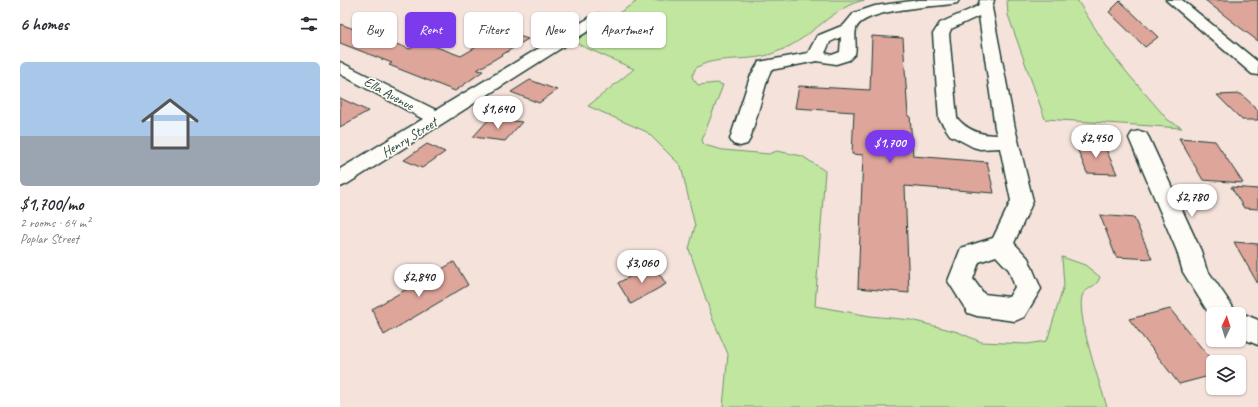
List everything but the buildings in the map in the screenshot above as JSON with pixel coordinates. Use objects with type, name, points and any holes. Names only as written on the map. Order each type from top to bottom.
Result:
[{"type":"street","points":[[819,56],[816,54],[816,50],[823,39],[849,28],[859,16],[875,10],[952,0]]},
{"type":"street","points":[[1173,0],[1258,70]]},
{"type":"street","points":[[1001,246],[1022,201],[1008,141],[986,4],[945,26],[941,34],[948,119],[957,131],[980,142],[1008,141]]},
{"type":"street","name":"Henry Street","points":[[340,179],[587,26]]},
{"type":"street","points":[[740,139],[759,77],[765,66],[819,56],[833,60],[847,54],[850,45],[848,33],[849,28]]},
{"type":"street","name":"Ella Avenue","points":[[340,67],[438,119]]},
{"type":"street","points":[[1139,138],[1189,251],[1195,272],[1219,307]]},
{"type":"street","points":[[1246,327],[1258,333]]},
{"type":"green space","points":[[633,0],[865,0],[853,3],[833,15],[803,38],[775,53],[766,56],[718,60],[701,65],[695,69],[692,77],[698,85],[717,83],[723,85],[702,140],[704,145],[723,150],[769,154],[777,151],[802,156],[825,171],[815,306],[870,316],[911,320],[958,332],[981,342],[1027,344],[1047,341],[1064,285],[1062,257],[1085,265],[1100,277],[1095,285],[1083,294],[1081,303],[1082,316],[1089,349],[1107,407],[723,407],[728,354],[713,320],[689,249],[695,226],[681,166],[647,132],[588,106],[634,69],[579,45],[579,38],[587,33],[587,48],[666,48],[666,12],[620,12],[636,2]]},
{"type":"green space","points":[[1007,0],[1077,0],[1109,50],[1129,75],[1168,120],[1182,128],[1045,119],[1008,15]]}]
